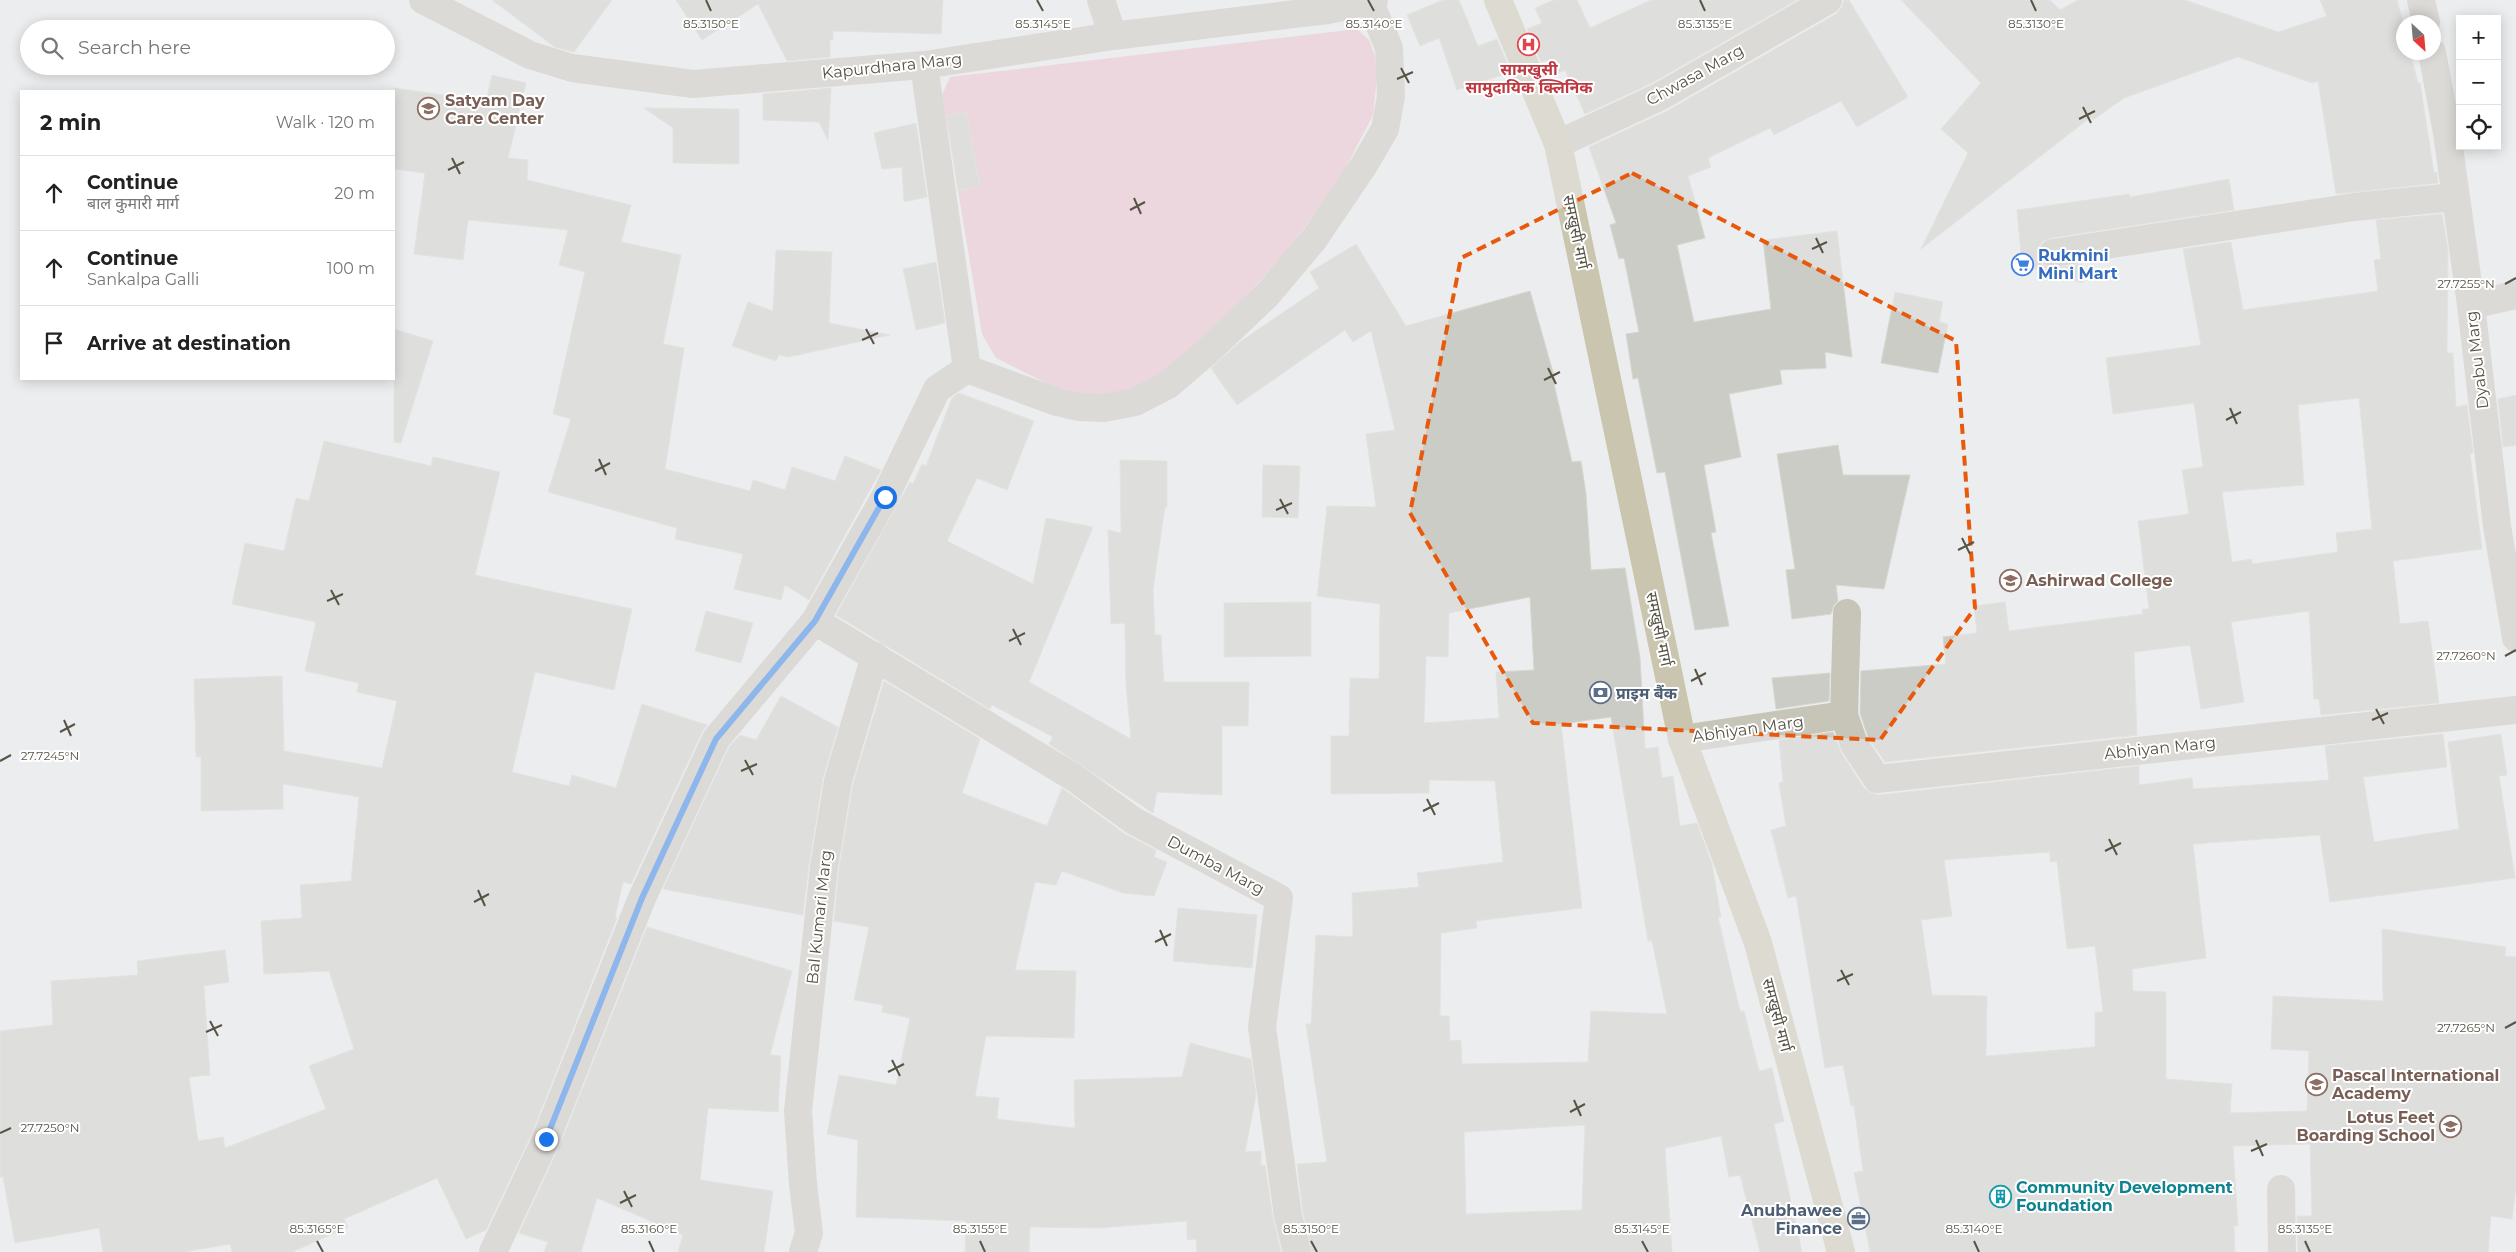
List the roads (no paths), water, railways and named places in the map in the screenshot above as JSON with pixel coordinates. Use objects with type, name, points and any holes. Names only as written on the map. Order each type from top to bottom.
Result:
[{"type":"main road","name":"समखुसी मार्ग","points":[[1498,0],[1558,144],[1682,739],[1758,944],[1842,1252]]},
{"type":"street","name":"Kapurdhara Marg","points":[[423,0],[530,56],[572,68],[693,84],[924,65],[1113,36],[1328,10],[1372,1]]},
{"type":"street","points":[[1102,0],[1113,36]]},
{"type":"street","name":"Chwasa Marg","points":[[1558,144],[1659,97],[1828,0]]},
{"type":"street","points":[[2421,0],[2424,15]]},
{"type":"street","points":[[967,369],[1057,402],[1078,407],[1104,408],[1135,402],[1168,385],[1210,349],[1267,295],[1314,239],[1364,165],[1385,129],[1391,96],[1389,48],[1372,1]]},
{"type":"street","name":"Dyabu Marg","points":[[2433,60],[2506,525],[2516,638]]},
{"type":"street","points":[[924,65],[967,369]]},
{"type":"street","points":[[2053,253],[2354,208],[2454,197]]},
{"type":"street","points":[[2471,305],[2516,295]]},
{"type":"street","points":[[493,1252],[546,1139],[642,898],[716,739],[815,621],[885,497],[937,389],[967,369]]},
{"type":"street","name":"Abhiyan Marg","points":[[1847,613],[1844,715],[1854,744],[1877,779],[2516,710]]},
{"type":"street","points":[[815,621],[875,656]]},
{"type":"street","name":"Bal Kumari Marg","points":[[803,1252],[808,1233],[798,1110],[824,867],[838,781],[875,656]]},
{"type":"street","name":"Dumba Marg","points":[[875,656],[1073,776],[1134,821],[1279,898],[1262,1027],[1286,1206],[1297,1252]]},
{"type":"street","name":"Abhiyan Marg","points":[[1682,739],[1844,715]]},
{"type":"street","points":[[2281,1189],[2282,1252]]},
{"type":"place","name":"सामखुसी सामुदायिक क्लिनिक","points":[[1529,45]]},
{"type":"place","name":"Satyam Day Care Center","points":[[429,109]]},
{"type":"place","name":"Rukmini Mini Mart","points":[[2022,264]]},
{"type":"place","name":"Ashirwad College","points":[[2010,580]]},
{"type":"place","name":"प्राइम बैंक","points":[[1600,693]]},
{"type":"place","name":"Pascal International Academy","points":[[2316,1084]]},
{"type":"place","name":"Lotus Feet Boarding School","points":[[2451,1126]]},
{"type":"place","name":"Community Development Foundation","points":[[2000,1196]]},
{"type":"place","name":"Anubhawee Finance","points":[[1858,1219]]}]
